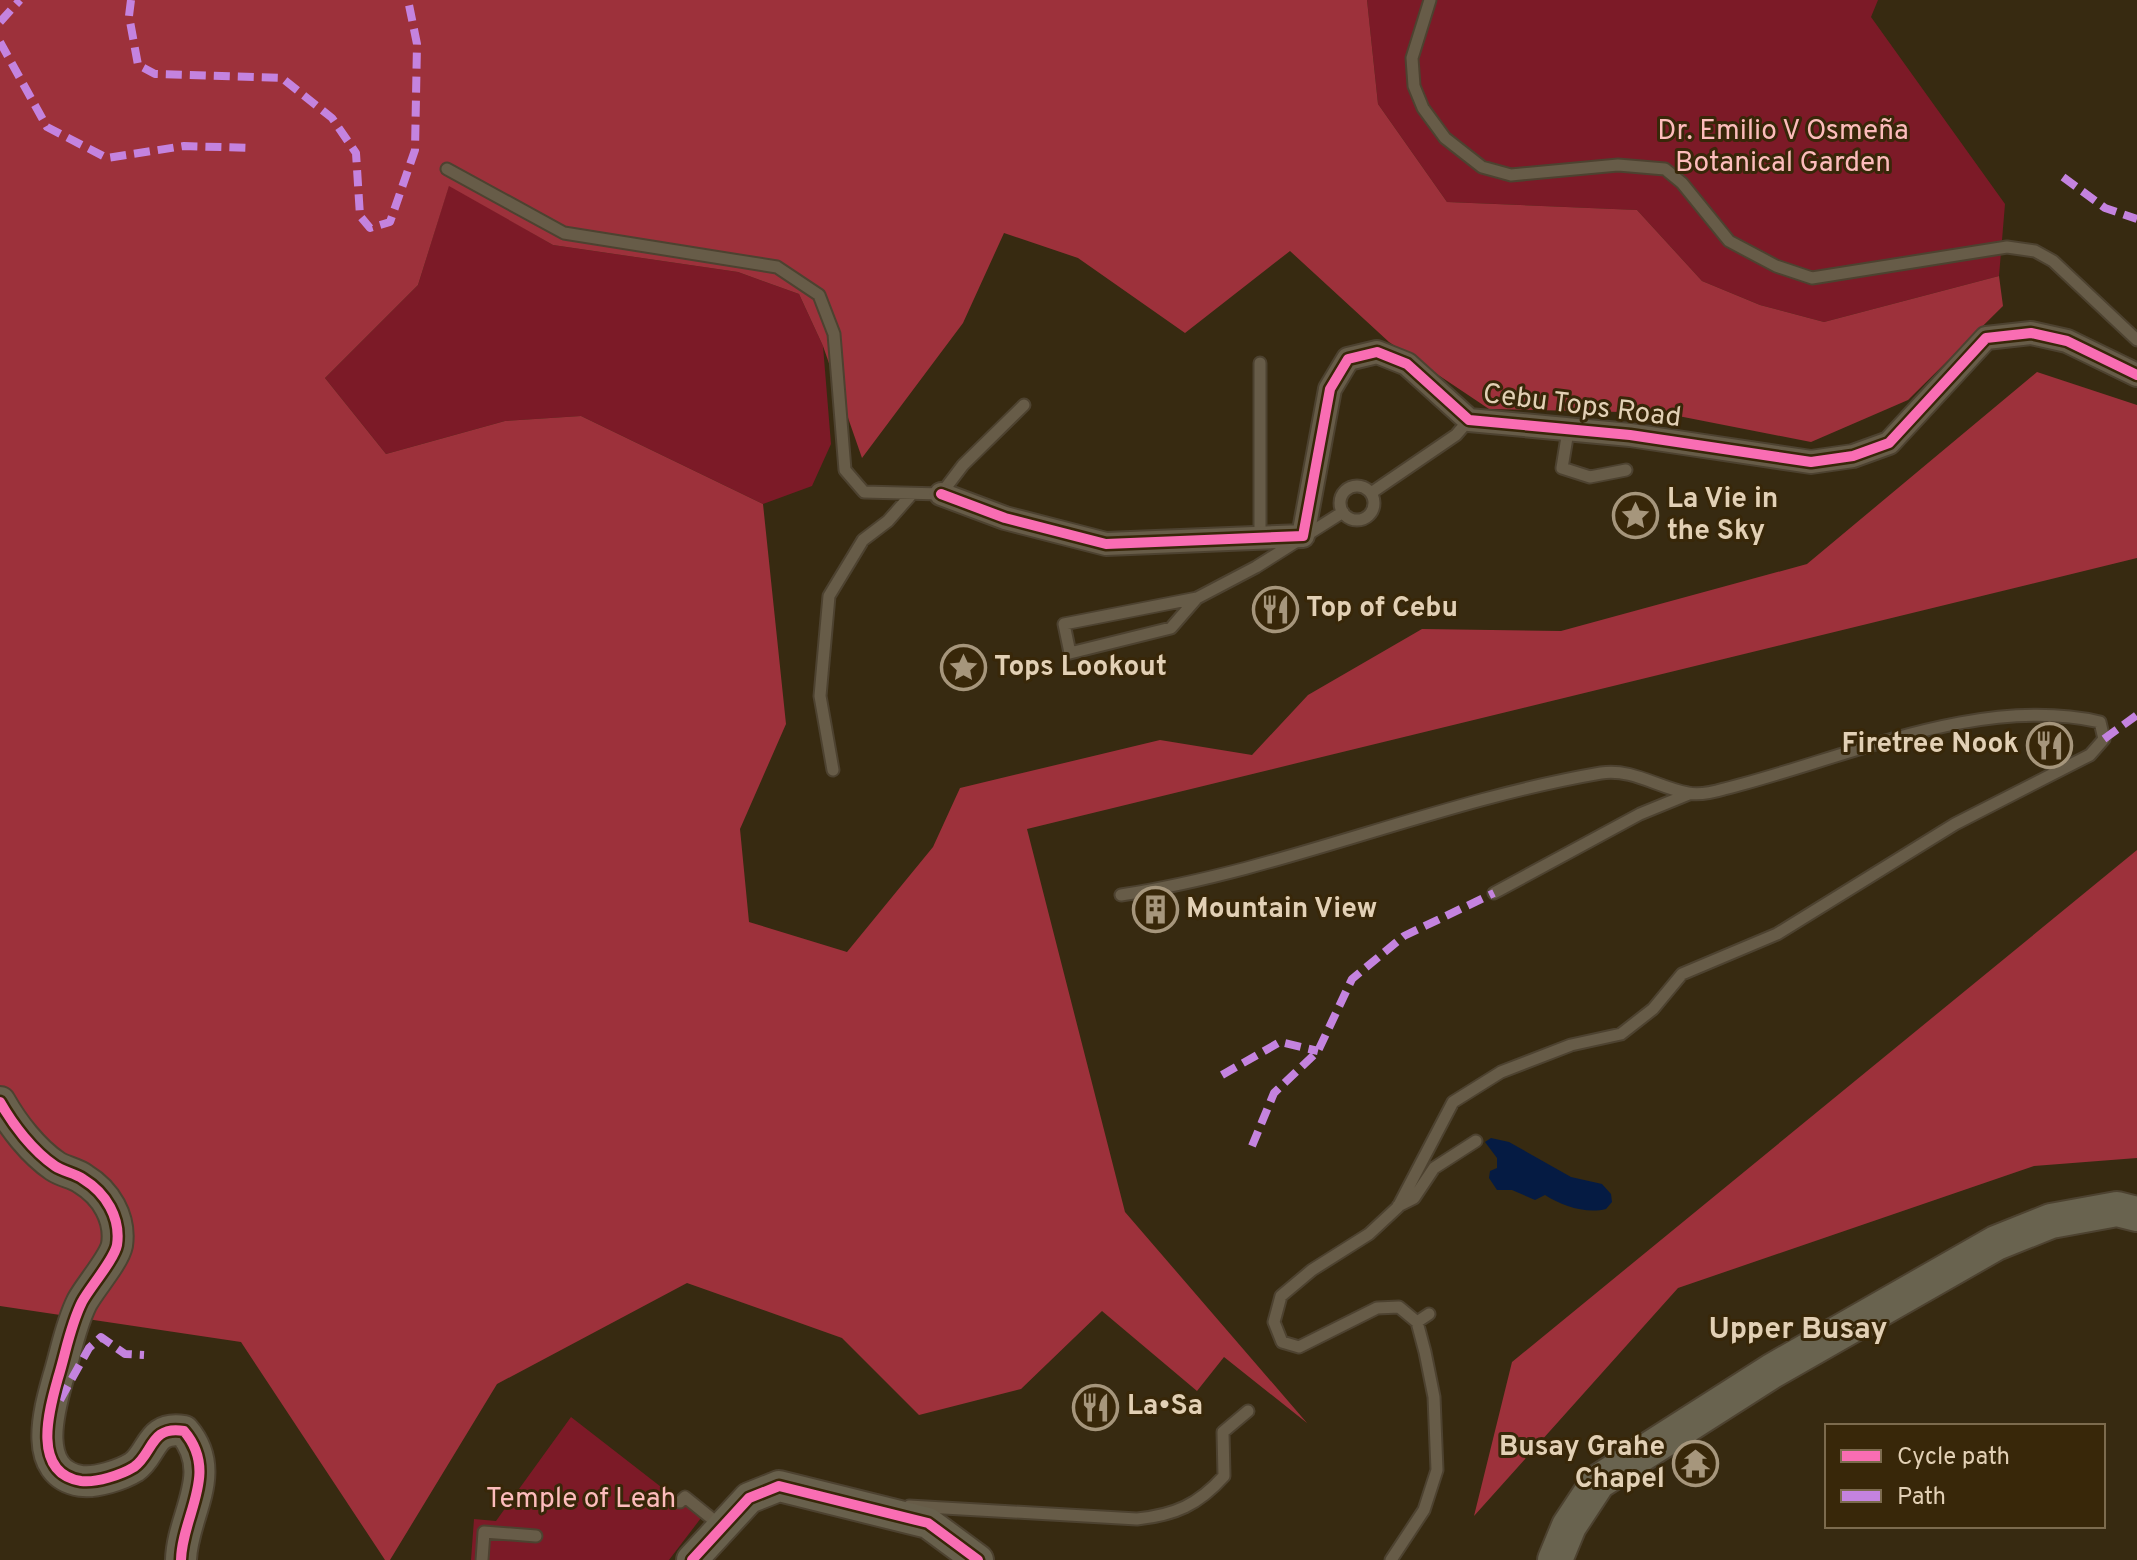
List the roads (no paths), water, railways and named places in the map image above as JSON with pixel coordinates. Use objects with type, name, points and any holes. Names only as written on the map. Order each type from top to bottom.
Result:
[{"type":"main road","points":[[1555,1560],[1569,1526],[1598,1482],[1772,1371],[1996,1243],[2051,1221],[2117,1209],[2137,1214]]},
{"type":"street","name":"Cebu Tops Road","points":[[1303,536],[1330,389],[1348,359],[1377,352],[1407,364],[1469,420],[1630,435],[1811,462],[1853,456],[1889,443],[1986,338],[2031,333],[2055,338],[2137,375]]},
{"type":"street","points":[[941,494],[1005,518],[1106,544],[1260,535],[1303,536]]},
{"type":"street","points":[[0,1102],[19,1130],[56,1167],[84,1179],[106,1198],[114,1216],[117,1247],[81,1304],[48,1412],[48,1442],[53,1464],[66,1476],[84,1481],[100,1479],[136,1466],[150,1443],[161,1434],[184,1431],[195,1444],[200,1488],[185,1534],[181,1560]]},
{"type":"street","points":[[692,1560],[749,1498],[779,1486],[928,1523],[978,1560]]},
{"type":"lane","points":[[1430,0],[1412,58],[1414,86],[1423,108],[1445,138],[1482,167],[1511,175],[1618,165],[1665,169],[1682,183],[1729,241],[1776,266],[1812,278],[2007,247],[2035,251],[2053,261],[2137,340]]},
{"type":"lane","points":[[447,169],[564,233],[777,267],[819,295],[834,334],[845,470],[864,492],[910,496],[941,494],[963,465],[1024,405]]},
{"type":"lane","points":[[1260,363],[1260,535]]},
{"type":"lane","points":[[1371,493],[1456,435],[1469,420]]},
{"type":"lane","points":[[1568,431],[1562,468],[1590,477],[1626,470]]},
{"type":"lane","points":[[1364,487],[1371,493],[1374,500],[1369,514],[1355,520],[1343,512],[1340,504],[1347,488],[1364,487]]},
{"type":"lane","points":[[833,770],[820,696],[829,596],[863,540],[888,521],[910,496]]},
{"type":"lane","points":[[1197,598],[1167,601],[1064,624],[1070,653],[1171,628],[1197,598],[1256,567],[1343,512]]},
{"type":"lane","points":[[1398,1207],[1453,1102],[1501,1072],[1571,1045],[1621,1034],[1653,1009],[1682,974],[1777,934],[1955,824],[2090,755],[2104,739],[2100,722],[2044,713],[2001,715],[1870,746],[1721,790],[1689,794],[1640,814],[1494,893]]},
{"type":"lane","points":[[1121,895],[1221,875],[1471,800],[1605,772],[1656,780],[1689,794]]},
{"type":"lane","points":[[1391,1560],[1424,1510],[1437,1470],[1434,1397],[1417,1322],[1399,1307],[1377,1308],[1299,1347],[1282,1342],[1274,1322],[1281,1296],[1312,1270],[1369,1234],[1398,1207],[1414,1198],[1434,1168],[1476,1141]]},
{"type":"lane","points":[[1417,1322],[1429,1314]]},
{"type":"lane","points":[[892,1512],[924,1506],[1137,1519],[1164,1516],[1188,1509],[1207,1495],[1224,1476],[1223,1432],[1248,1411]]},
{"type":"lane","points":[[680,1502],[685,1497],[721,1526]]},
{"type":"lane","points":[[482,1560],[484,1532],[536,1536]]},
{"type":"water","points":[[1491,1138],[1509,1142],[1571,1177],[1602,1184],[1611,1194],[1612,1202],[1606,1209],[1582,1210],[1545,1195],[1535,1200],[1512,1190],[1497,1190],[1489,1178],[1490,1171],[1497,1168],[1497,1158],[1485,1142]]},
{"type":"place","name":"La Vie in the Sky","points":[[1636,516]]},
{"type":"place","name":"Top of Cebu","points":[[1275,609]]},
{"type":"place","name":"Tops Lookout","points":[[963,668]]},
{"type":"place","name":"Firetree Nook","points":[[2050,745]]},
{"type":"place","name":"Mountain View","points":[[1155,910]]},
{"type":"place","name":"La•Sa","points":[[1096,1407]]},
{"type":"place","name":"Busay Grahe Chapel","points":[[1696,1464]]},
{"type":"district","name":"Upper Busay","points":[[1798,1330]]},
{"type":"park label","name":"Dr. Emilio V Osmeña Botanical Garden","points":[[1783,148]]},
{"type":"park label","name":"Temple of Leah","points":[[581,1500]]}]
